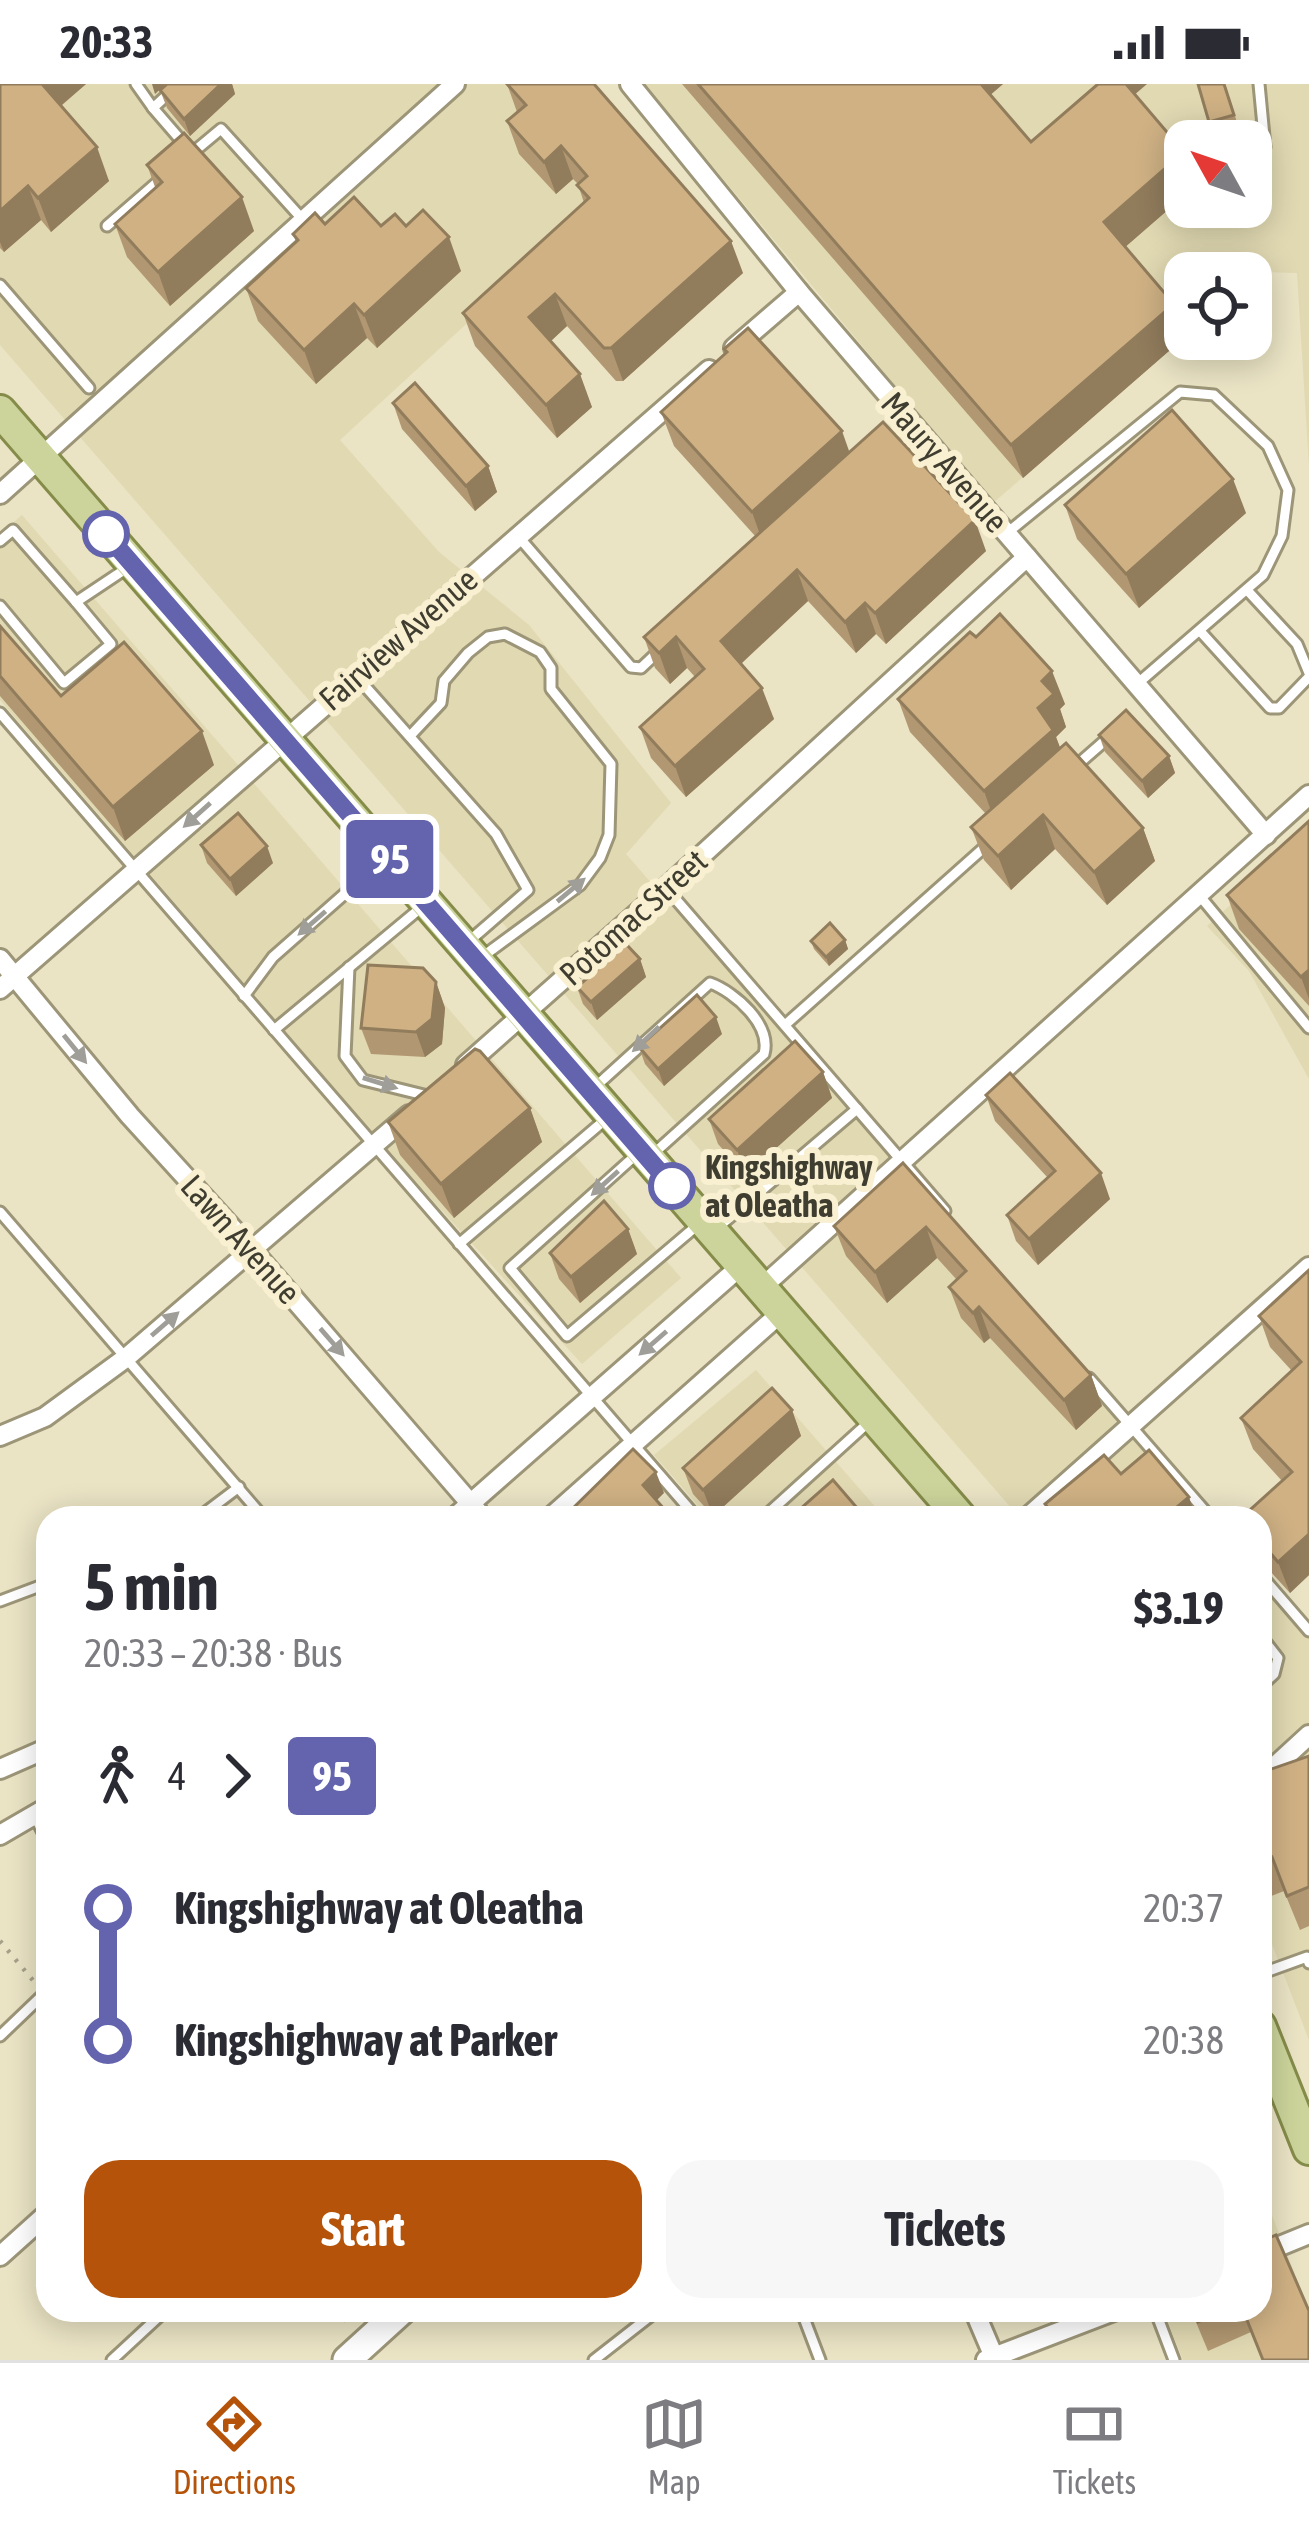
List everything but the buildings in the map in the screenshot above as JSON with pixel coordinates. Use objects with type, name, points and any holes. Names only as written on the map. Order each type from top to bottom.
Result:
[{"type":"main road","points":[[0,411],[874,1418],[945,1506]]},
{"type":"main road","points":[[1272,2056],[1309,2149]]},
{"type":"street","points":[[0,494],[455,84]]},
{"type":"street","name":"Maury Avenue","points":[[630,84],[799,292],[1266,835]]},
{"type":"street","name":"Fairview Avenue","points":[[7,982],[799,292]]},
{"type":"street","name":"Potomac Street","points":[[0,1436],[45,1417],[127,1357],[374,1146],[666,888],[1027,557]]},
{"type":"street","points":[[563,1506],[632,1445],[761,1289],[1309,795]]},
{"type":"street","name":"Lawn Avenue","points":[[0,959],[7,982],[251,1249],[473,1506]]},
{"type":"street","points":[[1041,1506],[1309,1267]]},
{"type":"street","points":[[482,1506],[591,1396],[761,1289]]},
{"type":"street","points":[[1272,1769],[1309,1735]]},
{"type":"street","points":[[0,1768],[36,1753]]},
{"type":"street","points":[[0,1835],[36,1813]]},
{"type":"street","points":[[0,2256],[36,2224]]},
{"type":"street","points":[[1272,2249],[1309,2234]]},
{"type":"street","points":[[347,2360],[389,2322]]},
{"type":"street","points":[[978,2322],[990,2359],[1085,2322]]},
{"type":"lane","points":[[136,84],[192,153]]},
{"type":"lane","points":[[152,108],[179,84]]},
{"type":"lane","points":[[1258,84],[1261,120]]},
{"type":"lane","points":[[107,226],[221,129],[304,221]]},
{"type":"lane","points":[[0,285],[89,388]]},
{"type":"lane","points":[[1006,533],[1180,392],[1214,395],[1268,446],[1288,490],[1282,536],[1263,575],[1137,683]]},
{"type":"lane","points":[[896,440],[913,424]]},
{"type":"lane","points":[[0,541],[13,530],[111,644],[64,683],[0,606]]},
{"type":"lane","points":[[518,535],[632,667],[640,668],[675,637]]},
{"type":"lane","points":[[76,602],[133,564]]},
{"type":"lane","points":[[1200,631],[1270,708],[1279,708],[1309,675],[1297,644],[1247,590]]},
{"type":"lane","points":[[410,736],[441,703],[444,681],[468,653],[488,637],[505,634],[539,652],[550,668],[551,689],[611,764],[609,835],[600,859],[580,885],[471,953]]},
{"type":"lane","points":[[356,675],[496,833],[528,890],[471,953]]},
{"type":"lane","points":[[1133,716],[1150,700]]},
{"type":"lane","points":[[0,713],[686,1506]]},
{"type":"lane","points":[[1063,778],[1115,731]]},
{"type":"lane","points":[[784,1025],[994,839]]},
{"type":"lane","points":[[244,996],[273,957],[387,856]]},
{"type":"lane","points":[[666,888],[950,1216]]},
{"type":"lane","points":[[1199,895],[1309,1028]]},
{"type":"lane","points":[[274,1030],[427,903]]},
{"type":"lane","points":[[349,967],[345,1056],[363,1080],[430,1096]]},
{"type":"lane","points":[[459,1244],[600,1103],[710,983],[761,1026],[766,1035],[764,1054],[510,1268],[567,1336],[628,1283],[857,1108]]},
{"type":"lane","points":[[2,1219],[255,1506]]},
{"type":"lane","points":[[1083,1371],[1200,1506]]},
{"type":"lane","points":[[776,1506],[874,1418]]},
{"type":"lane","points":[[214,1506],[239,1487]]},
{"type":"lane","points":[[0,1601],[36,1588]]},
{"type":"lane","points":[[1272,1588],[1309,1630]]},
{"type":"lane","points":[[1272,1970],[1308,1959]]},
{"type":"lane","points":[[0,2036],[36,2002]]},
{"type":"lane","points":[[112,2360],[153,2322]]},
{"type":"lane","points":[[594,2360],[643,2322]]},
{"type":"lane","points":[[806,2322],[820,2360]]},
{"type":"lane","points":[[1160,2322],[1174,2360]]},
{"type":"path","points":[[0,1941],[36,1981]]},
{"type":"shaded area","points":[[0,84],[582,84],[649,156],[340,440],[439,552],[529,625],[671,803],[626,854],[1196,1506],[1010,1506],[0,345]]},
{"type":"shaded area","points":[[644,84],[1309,84],[1309,466],[1297,273],[1272,272],[1272,252],[1164,252],[1164,355],[993,503]]},
{"type":"shaded area","points":[[22,515],[681,1278],[582,1364],[392,1156],[0,700],[0,534]]},
{"type":"shaded area","points":[[1309,834],[1309,1079],[1249,971],[1207,926]]},
{"type":"shaded area","points":[[756,1370],[875,1506],[699,1506],[654,1455]]},
{"type":"shaded area","points":[[1272,1595],[1309,1638],[1309,2040],[1272,1944]]},
{"type":"shaded area","points":[[1272,2215],[1309,2311],[1309,2360],[1183,2360],[1168,2322],[1272,2322]]},
{"type":"bus line","name":"95","points":[[106,534],[672,1186]]},
{"type":"place","name":"Kingshighway at Oleatha","points":[[672,1186]]}]
